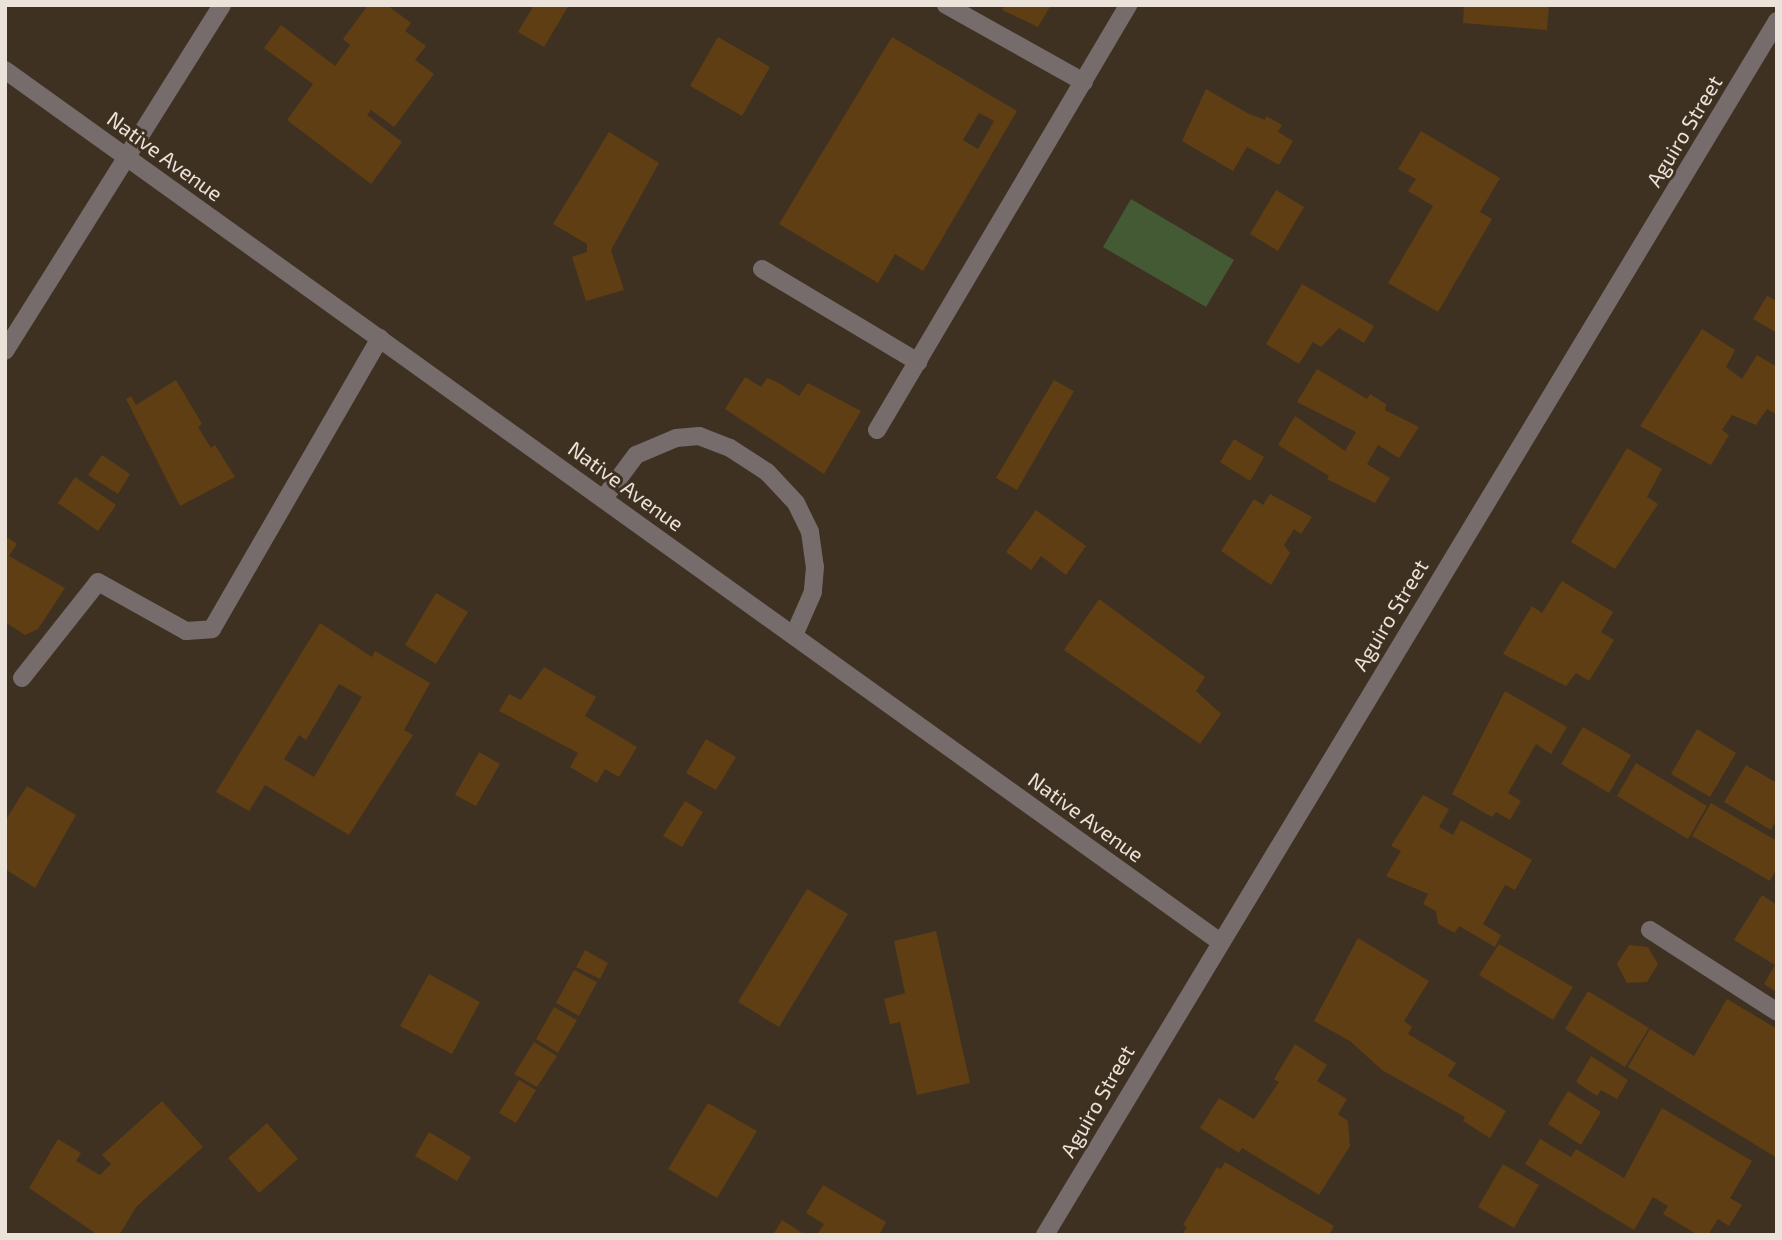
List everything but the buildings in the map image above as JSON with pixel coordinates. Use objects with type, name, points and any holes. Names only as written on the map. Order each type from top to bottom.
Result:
[{"type":"street","points":[[5,351],[125,155],[222,5]]},
{"type":"street","points":[[946,5],[1084,82]]},
{"type":"street","points":[[877,430],[1128,5]]},
{"type":"street","name":"Aguiro Street","points":[[1045,1235],[1219,941],[1777,21]]},
{"type":"street","name":"Native Avenue","points":[[5,69],[1219,941]]},
{"type":"street","points":[[762,269],[918,362]]},
{"type":"street","points":[[22,678],[98,582],[186,631],[212,629],[380,338]]},
{"type":"street","points":[[604,498],[636,455],[676,438],[699,436],[719,444],[767,472],[796,503],[810,532],[816,567],[813,592],[794,635]]},
{"type":"street","points":[[1650,930],[1777,1012]]},
{"type":"green space","points":[[1131,199],[1234,260],[1206,307],[1103,247]]}]
